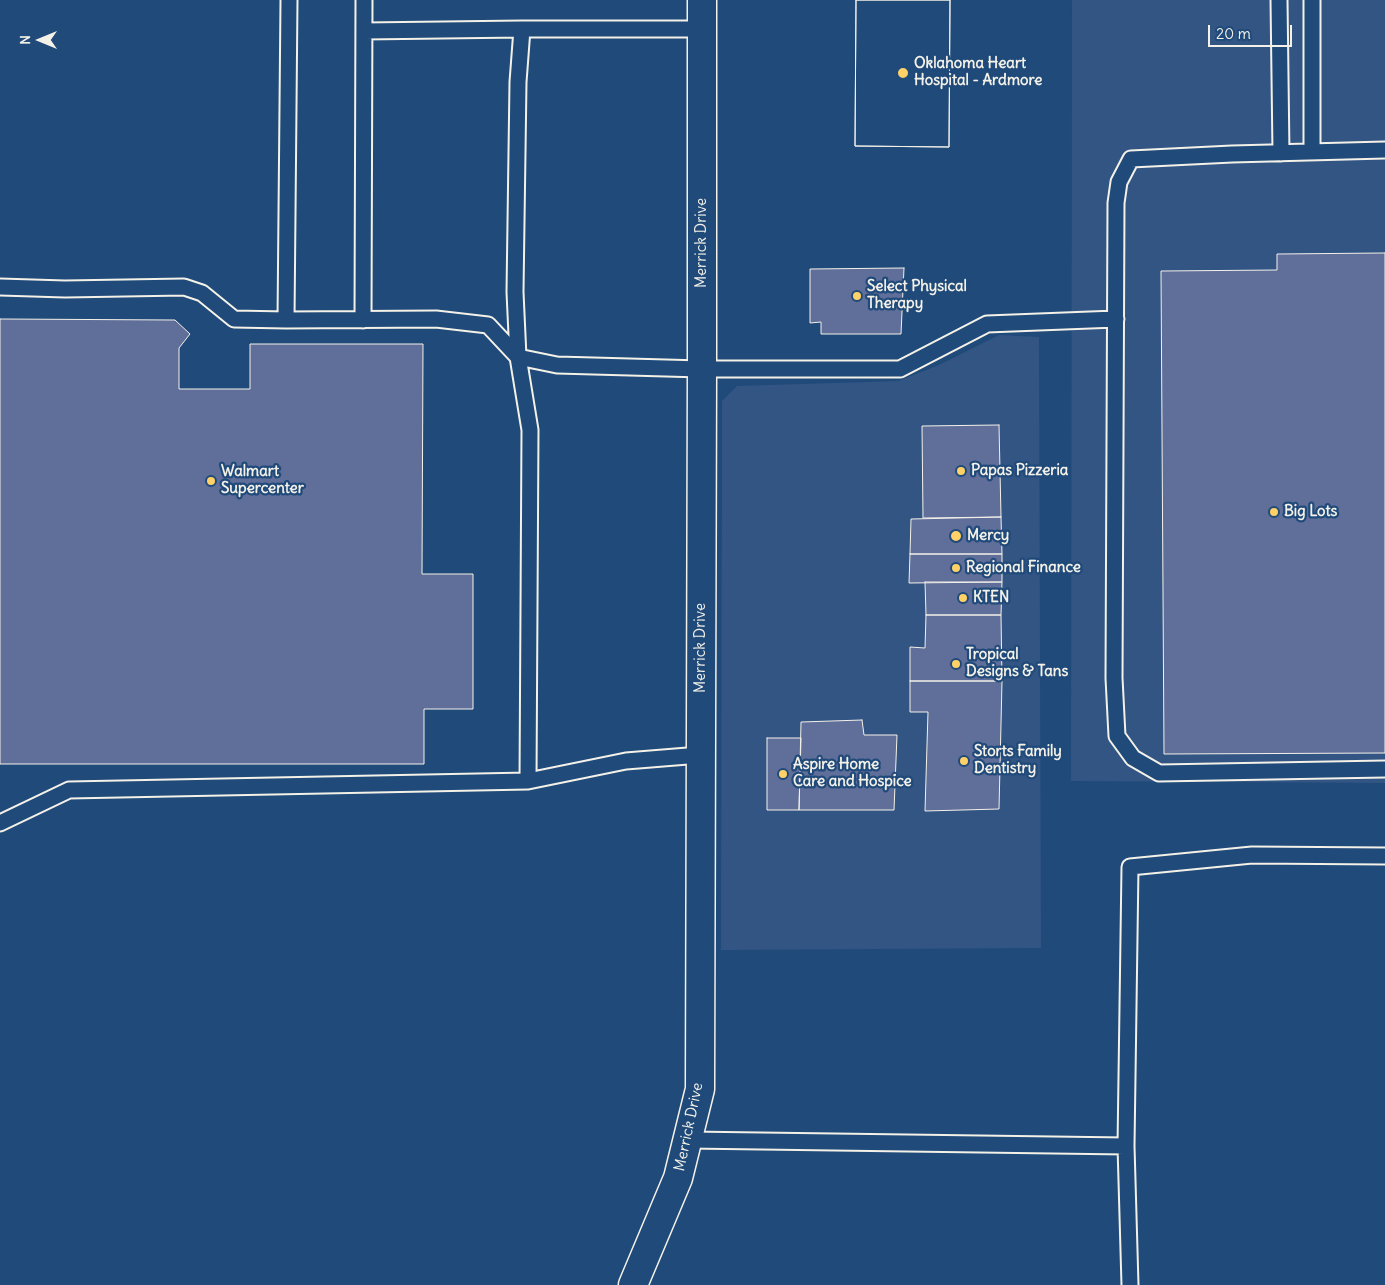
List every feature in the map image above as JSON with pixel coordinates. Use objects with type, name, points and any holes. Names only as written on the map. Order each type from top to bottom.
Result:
[{"type":"street","name":"Merrick Drive","points":[[633,1285],[678,1178],[700,1089],[702,0]]},
{"type":"lane","points":[[286,320],[289,0]]},
{"type":"lane","points":[[363,320],[364,0]]},
{"type":"lane","points":[[1279,0],[1281,153]]},
{"type":"lane","points":[[1312,0],[1312,152]]},
{"type":"lane","points":[[522,30],[518,82],[515,292],[518,357],[530,430],[528,781]]},
{"type":"lane","points":[[364,31],[701,30]]},
{"type":"lane","points":[[1385,150],[1131,159],[1119,182],[1116,203],[1114,678],[1117,736],[1133,758],[1159,773],[1385,769]]},
{"type":"lane","points":[[0,287],[65,289],[184,287],[202,293],[234,319],[436,319],[488,325],[518,357],[557,365],[702,369],[900,369],[987,324],[1116,319]]},
{"type":"lane","points":[[0,823],[69,790],[528,781],[626,761],[700,754]]},
{"type":"lane","points":[[1130,1285],[1126,1146],[1130,867],[1252,855],[1385,856]]},
{"type":"lane","points":[[688,1140],[1126,1146]]},
{"type":"shaded area","points":[[1072,0],[1385,0],[1385,783],[1071,781]]},
{"type":"shaded area","points":[[999,335],[1039,337],[1041,948],[721,950],[722,401],[737,386],[898,381],[939,365]]},
{"type":"building","name":"Oklahoma Heart Hospital - Ardmore","points":[[856,0],[950,0],[949,147],[855,146]]},
{"type":"building","name":"Oklahoma Heart Hospital - Ardmore","points":[[856,0],[950,0],[949,147],[855,146]]},
{"type":"building","name":"Big Lots","points":[[1385,253],[1385,753],[1164,754],[1161,271],[1277,270],[1277,254]]},
{"type":"building","name":"Select Physical Therapy","points":[[904,268],[901,334],[821,334],[821,322],[810,323],[810,269]]},
{"type":"building","name":"Walmart Supercenter","points":[[0,319],[175,320],[190,334],[179,348],[179,389],[250,389],[250,344],[423,344],[422,574],[473,574],[473,709],[424,709],[424,764],[0,764]]},
{"type":"building","name":"Papas Pizzeria","points":[[999,425],[1001,517],[923,518],[922,426]]},
{"type":"building","name":"Mercy","points":[[1001,517],[1002,554],[910,554],[911,519]]},
{"type":"building","name":"Regional Finance","points":[[910,554],[1002,554],[1002,582],[909,583]]},
{"type":"building","name":"KTEN","points":[[925,582],[1002,582],[1001,615],[926,615]]},
{"type":"building","name":"Tropical Designs & Tans","points":[[926,615],[1001,615],[1002,681],[910,681],[910,647],[925,648]]},
{"type":"building","name":"Storts Family Dentistry","points":[[910,681],[1002,681],[999,809],[925,811],[928,712],[910,712]]},
{"type":"building","points":[[862,720],[864,735],[897,735],[894,810],[799,810],[801,722]]},
{"type":"building","name":"Aspire Home Care and Hospice","points":[[767,738],[801,738],[799,810],[767,810]]},
{"type":"place","name":"Oklahoma Heart Hospital - Ardmore","points":[[903,73]]},
{"type":"place","name":"Select Physical Therapy","points":[[857,296]]},
{"type":"place","name":"Papas Pizzeria","points":[[961,471]]},
{"type":"place","name":"Walmart Supercenter","points":[[211,481]]},
{"type":"place","name":"Big Lots","points":[[1274,512]]},
{"type":"place","name":"Mercy","points":[[956,536]]},
{"type":"place","name":"Regional Finance","points":[[956,568]]},
{"type":"place","name":"KTEN","points":[[963,598]]},
{"type":"place","name":"Tropical Designs & Tans","points":[[956,664]]},
{"type":"place","name":"Storts Family Dentistry","points":[[964,761]]},
{"type":"place","name":"Aspire Home Care and Hospice","points":[[783,774]]}]
